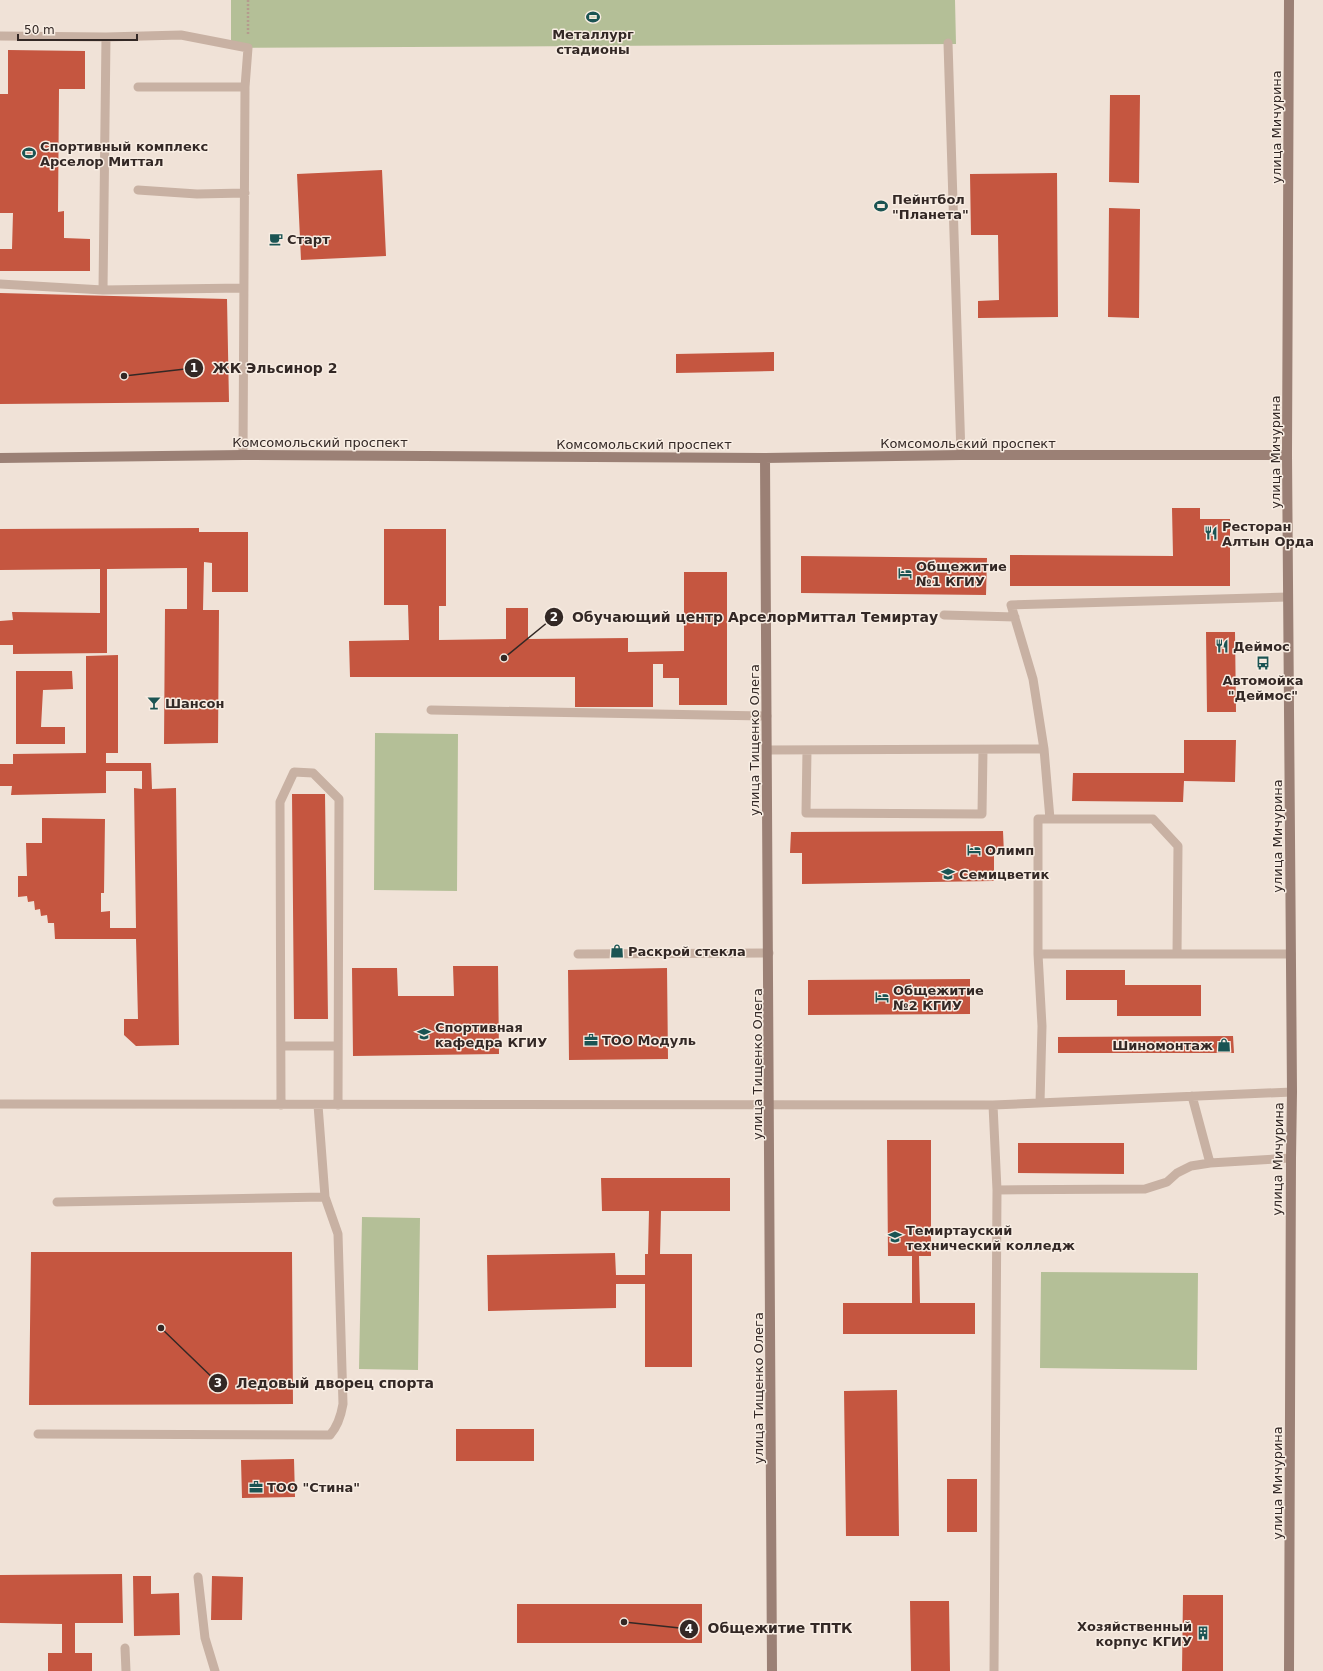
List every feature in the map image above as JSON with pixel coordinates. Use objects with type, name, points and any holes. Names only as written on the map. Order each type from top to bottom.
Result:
[{"type":"street","name":"улица Мичурина","points":[[1289,0],[1287,455],[1292,1092],[1289,1671]]},
{"type":"street","name":"Комсомольский проспект","points":[[0,458],[243,455],[766,458],[961,455],[1287,455]]},
{"type":"street","name":"улица Тищенко Олега","points":[[766,458],[772,1671]]},
{"type":"lane","points":[[0,36],[181,36],[248,48],[245,87],[246,193],[243,288],[243,455]]},
{"type":"lane","points":[[103,290],[106,37]]},
{"type":"lane","points":[[948,44],[961,455]]},
{"type":"lane","points":[[138,87],[245,87]]},
{"type":"lane","points":[[138,190],[197,194],[246,193]]},
{"type":"lane","points":[[0,284],[103,290],[243,288]]},
{"type":"lane","points":[[1050,819],[1044,749],[1033,679],[1011,605],[1288,597]]},
{"type":"lane","points":[[944,615],[1015,617]]},
{"type":"lane","points":[[432,710],[767,716]]},
{"type":"lane","points":[[767,750],[1044,749]]},
{"type":"lane","points":[[807,750],[806,813],[982,814],[983,750]]},
{"type":"lane","points":[[281,1104],[280,802],[294,772],[313,773],[338,799],[338,1105]]},
{"type":"lane","points":[[1040,1103],[1042,1026],[1038,954],[1038,819],[1153,819],[1178,846],[1177,954]]},
{"type":"lane","points":[[578,954],[769,953]]},
{"type":"lane","points":[[1038,954],[1291,954]]},
{"type":"lane","points":[[281,1046],[338,1046]]},
{"type":"lane","points":[[0,1104],[770,1106],[993,1105],[1292,1092]]},
{"type":"lane","points":[[1192,1096],[1210,1163]]},
{"type":"lane","points":[[38,1434],[330,1435],[339,1422],[343,1404],[338,1234],[325,1197],[318,1105]]},
{"type":"lane","points":[[993,1105],[997,1190],[994,1671]]},
{"type":"lane","points":[[997,1190],[1145,1189],[1167,1182],[1177,1173],[1191,1166],[1210,1163],[1291,1158]]},
{"type":"lane","points":[[57,1202],[325,1197]]},
{"type":"lane","points":[[198,1577],[205,1638],[214,1671]]},
{"type":"lane","points":[[125,1648],[126,1671]]},
{"type":"path","points":[[248,0],[248,48]]},
{"type":"green space","name":"Металлург стадионы","points":[[231,0],[955,0],[956,44],[231,48]]},
{"type":"green space","points":[[375,733],[458,734],[457,891],[374,890]]},
{"type":"green space","points":[[362,1217],[420,1218],[418,1370],[359,1369]]},
{"type":"green space","points":[[1041,1272],[1198,1273],[1197,1370],[1040,1368]]},
{"type":"building","name":"Спортивный комплекс Арселор Миттал","points":[[8,50],[85,51],[85,89],[59,89],[58,212],[64,211],[64,238],[90,239],[90,271],[0,271],[0,249],[12,249],[13,213],[0,213],[0,94],[8,94]]},
{"type":"building","points":[[1110,95],[1140,95],[1139,183],[1109,182]]},
{"type":"building","points":[[382,170],[386,256],[301,260],[297,174]]},
{"type":"building","points":[[1057,173],[1058,317],[978,318],[978,301],[999,300],[998,235],[971,235],[970,174]]},
{"type":"building","points":[[1109,208],[1140,209],[1139,318],[1108,317]]},
{"type":"building","points":[[0,293],[227,299],[229,402],[0,404]]},
{"type":"building","points":[[774,352],[774,371],[676,373],[676,354]]},
{"type":"building","points":[[1172,508],[1200,508],[1200,519],[1230,519],[1230,586],[1010,586],[1010,555],[1173,556]]},
{"type":"building","points":[[199,528],[199,532],[248,532],[248,592],[212,592],[212,563],[204,562],[203,610],[219,610],[218,743],[164,744],[165,609],[187,609],[187,568],[107,569],[107,653],[13,654],[13,645],[0,645],[0,621],[13,620],[12,612],[100,613],[100,569],[0,570],[0,529]]},
{"type":"building","points":[[384,529],[446,529],[446,606],[439,606],[439,640],[506,639],[506,608],[528,608],[528,639],[628,638],[628,652],[684,651],[684,572],[727,572],[727,705],[679,705],[679,678],[663,678],[663,664],[653,664],[653,707],[575,707],[575,677],[350,677],[349,641],[409,640],[408,605],[384,605]]},
{"type":"building","points":[[801,556],[987,558],[986,595],[801,593]]},
{"type":"building","points":[[1206,632],[1235,632],[1236,712],[1207,712]]},
{"type":"building","points":[[118,655],[118,753],[106,753],[106,763],[151,763],[152,789],[176,788],[179,1045],[136,1046],[124,1035],[124,1019],[138,1019],[136,939],[55,939],[54,923],[48,923],[47,915],[41,916],[40,909],[35,910],[34,901],[28,902],[27,896],[18,897],[18,876],[27,876],[26,843],[42,843],[42,818],[105,819],[104,893],[101,893],[101,912],[110,911],[110,928],[136,928],[134,788],[142,789],[142,771],[106,771],[106,793],[11,795],[12,786],[0,786],[0,764],[13,764],[13,754],[86,753],[86,656]]},
{"type":"building","points":[[16,671],[72,671],[73,689],[43,690],[41,727],[65,727],[65,744],[16,744]]},
{"type":"building","points":[[1184,740],[1236,740],[1235,782],[1184,781],[1183,802],[1072,801],[1073,773],[1184,773]]},
{"type":"building","points":[[292,794],[325,794],[328,1019],[294,1019]]},
{"type":"building","points":[[1003,831],[1004,854],[994,854],[994,881],[802,884],[802,853],[790,853],[791,832]]},
{"type":"building","points":[[453,966],[498,966],[499,1054],[353,1056],[352,968],[397,968],[398,996],[454,996]]},
{"type":"building","points":[[667,968],[668,1059],[569,1060],[568,970]]},
{"type":"building","points":[[1066,970],[1125,970],[1125,985],[1201,985],[1201,1016],[1117,1016],[1117,1000],[1066,1000]]},
{"type":"building","points":[[970,979],[970,1014],[808,1015],[808,980]]},
{"type":"building","points":[[1233,1036],[1234,1053],[1058,1053],[1058,1037]]},
{"type":"building","points":[[887,1140],[931,1140],[931,1256],[919,1256],[920,1303],[975,1303],[975,1334],[843,1334],[843,1303],[912,1303],[912,1256],[888,1256]]},
{"type":"building","points":[[1018,1143],[1124,1143],[1124,1174],[1018,1173]]},
{"type":"building","points":[[601,1178],[730,1178],[730,1211],[661,1211],[660,1254],[692,1254],[692,1367],[645,1367],[645,1284],[616,1284],[616,1308],[488,1311],[487,1255],[615,1253],[616,1275],[645,1275],[645,1254],[648,1254],[649,1211],[602,1211]]},
{"type":"building","points":[[31,1252],[292,1252],[293,1404],[29,1405]]},
{"type":"building","points":[[897,1390],[899,1536],[846,1536],[844,1391]]},
{"type":"building","points":[[456,1429],[534,1429],[534,1461],[456,1461]]},
{"type":"building","points":[[294,1459],[295,1497],[242,1498],[241,1460]]},
{"type":"building","points":[[947,1479],[977,1479],[977,1532],[947,1532]]},
{"type":"building","points":[[122,1574],[123,1623],[75,1623],[75,1653],[92,1653],[92,1671],[48,1671],[48,1653],[62,1653],[62,1624],[0,1623],[0,1575]]},
{"type":"building","points":[[133,1576],[151,1576],[151,1594],[179,1593],[180,1635],[134,1636]]},
{"type":"building","points":[[212,1576],[243,1577],[242,1620],[211,1620]]},
{"type":"building","name":"Хозяйственный корпус КГИУ","points":[[1183,1595],[1223,1595],[1223,1671],[1182,1671]]},
{"type":"building","points":[[910,1601],[949,1601],[950,1671],[911,1671]]},
{"type":"building","points":[[517,1604],[702,1604],[702,1643],[517,1643]]},
{"type":"place","name":"Металлург стадионы","points":[[593,17]]},
{"type":"place","name":"Спортивный комплекс Арселор Миттал","points":[[29,153]]},
{"type":"place","name":"Пейнтбол \"Планета\"","points":[[881,206]]},
{"type":"place","name":"Старт","points":[[276,239]]},
{"type":"place","name":"ЖК Эльсинор 2","points":[[124,376]]},
{"type":"place","name":"Ресторан Алтын Орда","points":[[1211,533]]},
{"type":"place","name":"Общежитие №1 КГИУ","points":[[905,573]]},
{"type":"place","name":"Деймос","points":[[1222,646]]},
{"type":"place","name":"Обучающий центр АрселорМиттал Темиртау","points":[[504,658]]},
{"type":"place","name":"Автомойка \"Деймос\"","points":[[1263,663]]},
{"type":"place","name":"Шансон","points":[[154,703]]},
{"type":"place","name":"Олимп","points":[[974,850]]},
{"type":"place","name":"Семицветик","points":[[948,874]]},
{"type":"place","name":"Раскрой стекла","points":[[617,951]]},
{"type":"place","name":"Общежитие №2 КГИУ","points":[[882,997]]},
{"type":"place","name":"Спортивная кафедра КГИУ","points":[[424,1034]]},
{"type":"place","name":"ТОО Модуль","points":[[591,1040]]},
{"type":"place","name":"Шиномонтаж","points":[[1224,1045]]},
{"type":"place","name":"Темиртауский технический колледж","points":[[895,1237]]},
{"type":"place","name":"Ледовый дворец спорта","points":[[161,1328]]},
{"type":"place","name":"ТОО \"Стина\"","points":[[256,1487]]},
{"type":"place","name":"Общежитие ТПТК","points":[[624,1622]]},
{"type":"place","name":"Хозяйственный корпус КГИУ","points":[[1203,1633]]}]
